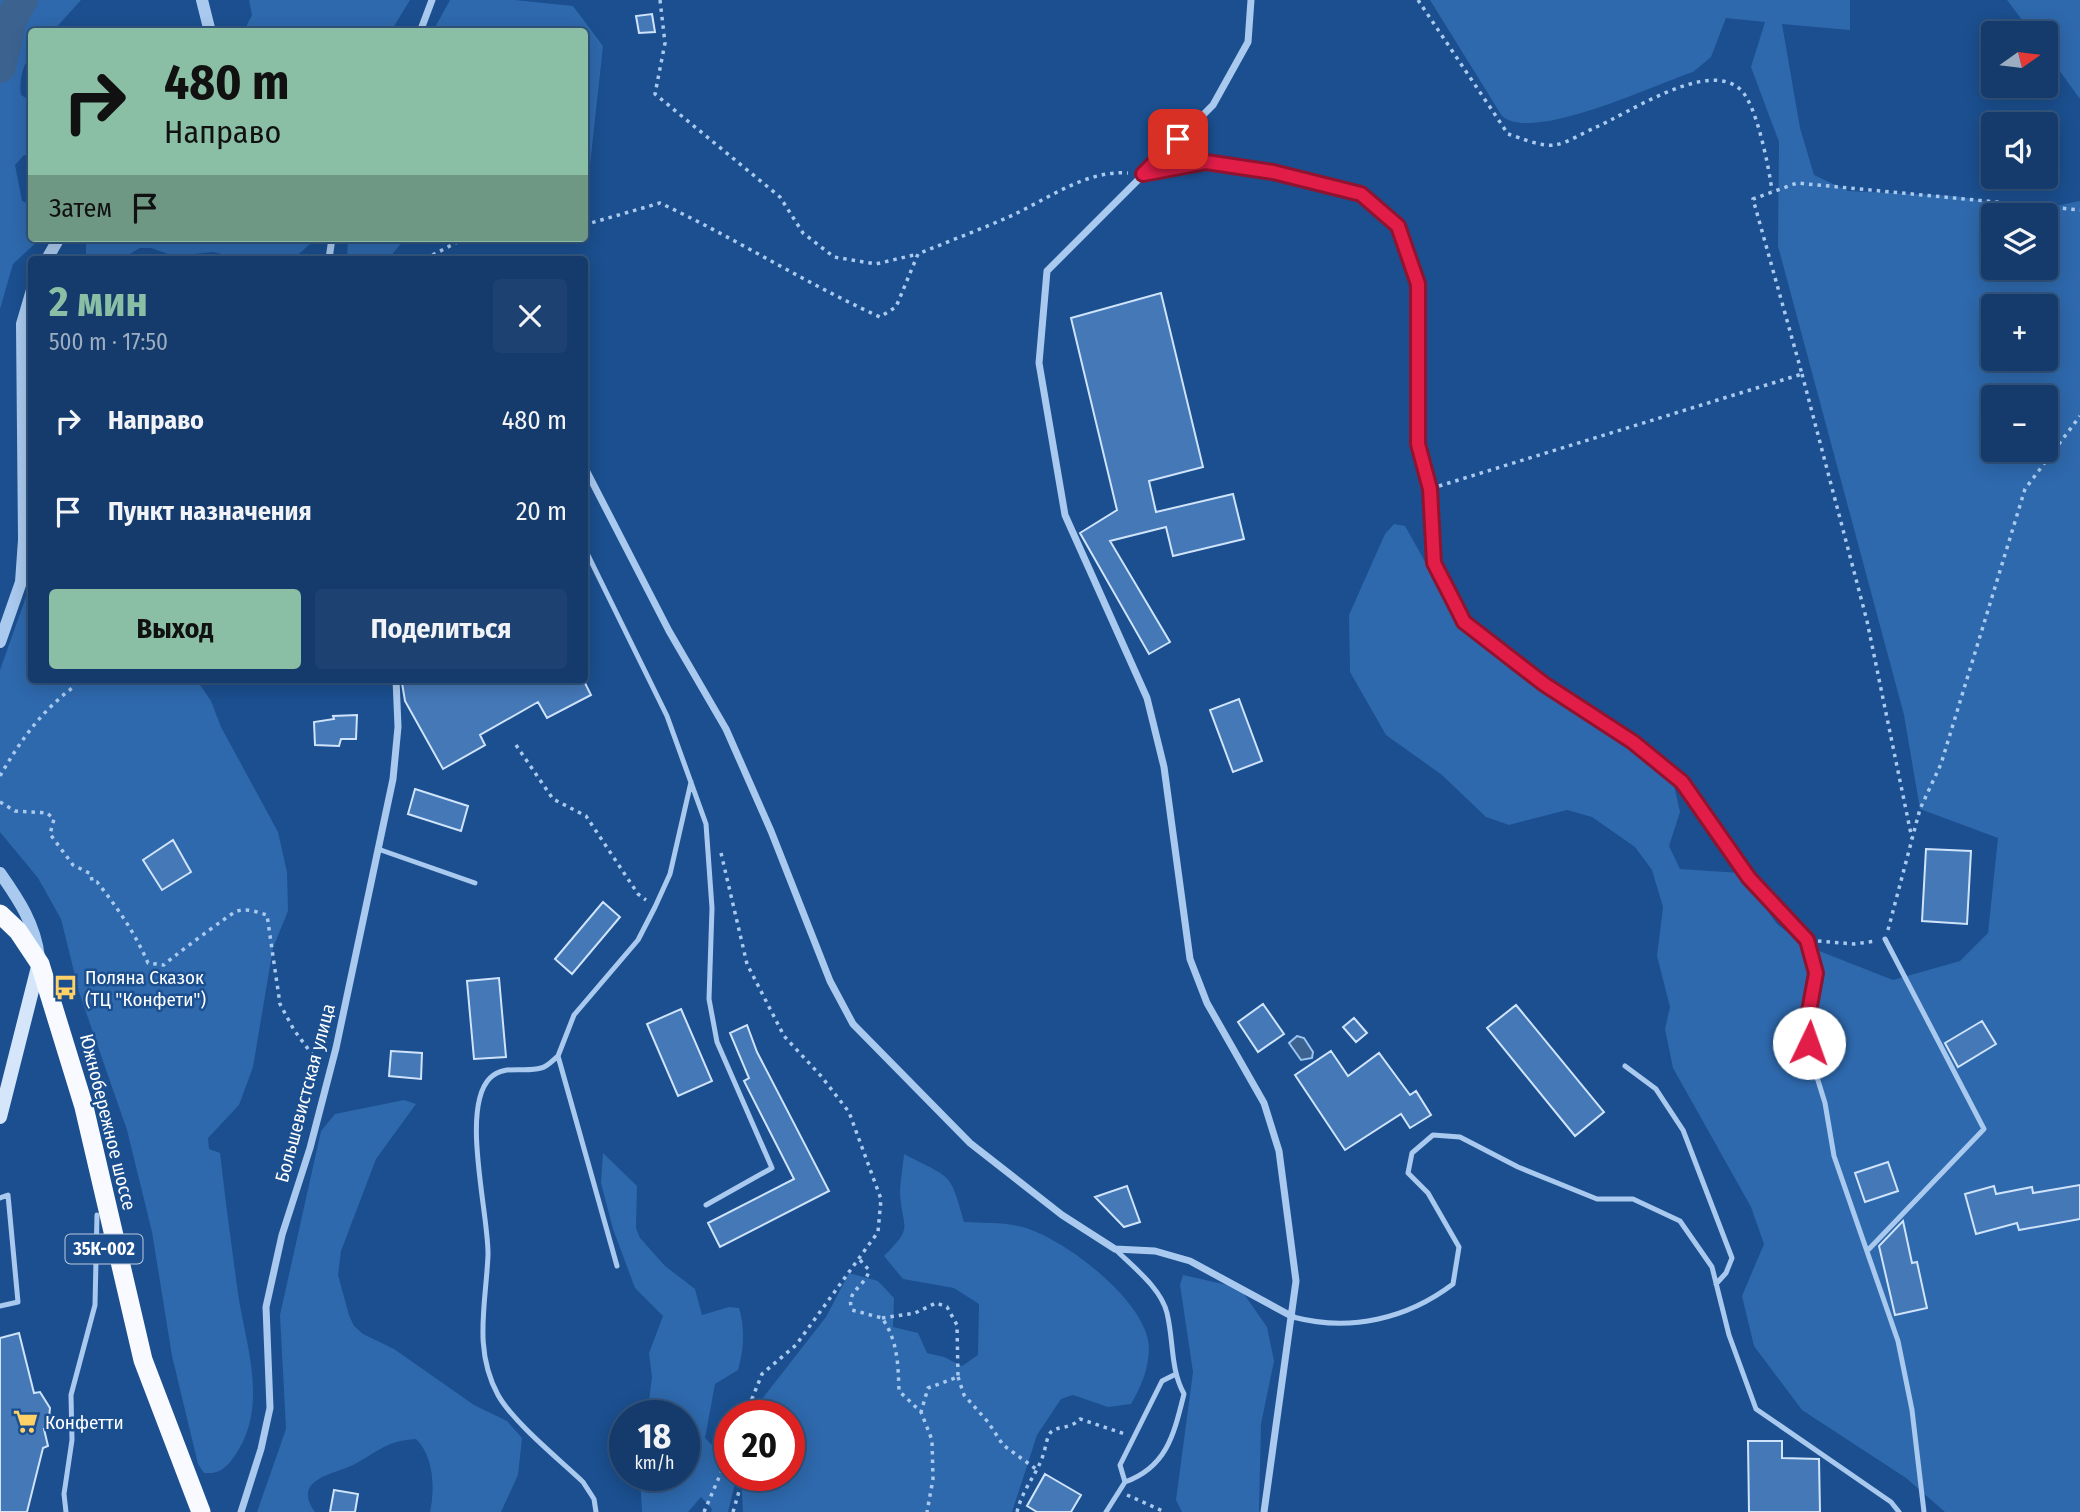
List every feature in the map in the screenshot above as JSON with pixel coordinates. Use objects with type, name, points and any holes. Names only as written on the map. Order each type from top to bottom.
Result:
[{"type":"highway","name":"Южнобережное шоссе","points":[[0,914],[18,931],[38,970],[84,1107],[143,1360],[201,1512]]},
{"type":"highway","name":"Южнобережное шоссе","points":[[0,929],[38,970],[128,1346],[188,1512]]},
{"type":"main road","points":[[0,1117],[38,970]]},
{"type":"street","points":[[202,0],[209,28]]},
{"type":"street","points":[[422,28],[432,0]]},
{"type":"street","points":[[1251,0],[1248,41],[1213,105],[1047,271],[1039,363],[1065,515],[1149,709],[1164,767],[1191,960],[1207,1003],[1264,1103],[1279,1151],[1292,1234],[1296,1281],[1264,1512]]},
{"type":"street","points":[[0,643],[21,582],[24,540],[22,324],[28,304]]},
{"type":"street","points":[[588,474],[669,631],[726,729],[771,831],[830,981],[853,1024],[970,1143],[1062,1216],[1115,1249],[1155,1251],[1190,1261],[1293,1317]]},
{"type":"street","name":"Большевистская улица","points":[[242,1512],[270,1408],[266,1307],[282,1235],[328,1075],[393,779],[398,727],[396,683]]},
{"type":"street","points":[[0,874],[24,910],[36,941],[38,970]]},
{"type":"lane","points":[[1143,174],[1206,162],[1273,172],[1361,194],[1398,226],[1418,284],[1418,444],[1430,489],[1434,563],[1464,622],[1544,684],[1633,742],[1682,782],[1749,878],[1807,940],[1816,973],[1806,1028],[1811,1058],[1825,1102],[1834,1156],[1869,1248],[1898,1341],[1912,1410],[1924,1512]]},
{"type":"lane","points":[[588,555],[667,716],[706,824],[712,908],[709,999],[718,1042],[772,1168],[706,1205]]},
{"type":"lane","points":[[596,1512],[594,1499],[583,1482],[499,1396],[488,1367],[481,1323],[488,1253],[476,1147],[480,1094],[490,1077],[505,1070],[542,1068],[558,1056],[574,1015],[638,940],[670,874],[691,782]]},
{"type":"lane","points":[[378,849],[475,883]]},
{"type":"lane","points":[[1869,1248],[1984,1129],[1885,939]]},
{"type":"lane","points":[[558,1056],[617,1266]]},
{"type":"lane","points":[[1625,1066],[1656,1089],[1683,1130],[1732,1258],[1726,1273],[1716,1284]]},
{"type":"lane","points":[[1293,1317],[1342,1325],[1394,1316],[1429,1302],[1454,1284],[1459,1247],[1428,1193],[1408,1173],[1412,1153],[1433,1135],[1460,1136],[1518,1167],[1597,1199],[1633,1199],[1680,1221],[1712,1266],[1729,1335],[1756,1409],[1891,1502],[1899,1512]]},
{"type":"lane","points":[[0,1198],[8,1195],[18,1302],[0,1306]]},
{"type":"lane","points":[[66,1512],[64,1494],[72,1440],[71,1395],[95,1306],[97,1215]]},
{"type":"lane","points":[[1106,1512],[1125,1482],[1142,1476],[1160,1462],[1177,1424],[1184,1394],[1174,1375],[1167,1311],[1154,1290],[1115,1249]]},
{"type":"lane","points":[[1125,1482],[1120,1465],[1162,1381],[1174,1375]]},
{"type":"path","points":[[660,0],[665,43],[655,94],[665,106],[689,120],[780,197],[803,233],[834,257],[876,264],[918,254],[1012,215],[1072,185],[1112,172],[1143,174]]},
{"type":"path","points":[[1418,0],[1508,134],[1524,139],[1555,145],[1619,117],[1652,98],[1699,81],[1724,79],[1742,91],[1751,111],[1773,192]]},
{"type":"path","points":[[1912,839],[1867,621],[1753,199],[1797,183],[2080,210]]},
{"type":"path","points":[[588,224],[660,203],[701,222],[818,288],[880,317],[896,307],[918,254]]},
{"type":"path","points":[[431,256],[457,242]]},
{"type":"path","points":[[1430,489],[1802,374]]},
{"type":"path","points":[[1807,940],[1854,944],[1885,939],[1920,809],[1941,764],[2025,489],[2080,416]]},
{"type":"path","points":[[0,776],[15,749],[51,703],[75,686],[75,683]]},
{"type":"path","points":[[516,745],[553,799],[586,816],[638,894],[656,907]]},
{"type":"path","points":[[0,802],[15,811],[47,813],[54,819],[50,834],[73,866],[91,874],[92,881],[97,882],[130,925],[148,963],[164,965],[169,958],[210,933],[234,912],[248,910],[267,915],[280,1004],[301,1040],[328,1075]]},
{"type":"path","points":[[706,824],[719,843],[747,964],[785,1036],[849,1112],[881,1199],[878,1232],[860,1260],[796,1345],[762,1374],[751,1400]]},
{"type":"path","points":[[860,1260],[869,1270],[868,1278],[852,1293],[849,1302],[852,1310],[882,1318],[915,1313],[936,1303],[947,1307],[957,1325],[958,1377],[964,1395],[988,1422],[1003,1445],[1036,1469]]},
{"type":"path","points":[[882,1318],[897,1347],[899,1391],[921,1412],[932,1440],[933,1479],[928,1512]]},
{"type":"path","points":[[921,1412],[928,1388],[958,1377]]},
{"type":"path","points":[[1017,1512],[1022,1492],[1044,1456],[1049,1433],[1071,1428],[1080,1419],[1134,1437]]},
{"type":"path","points":[[704,1512],[714,1489]]},
{"type":"path","points":[[733,1512],[739,1491]]},
{"type":"path","points":[[1119,1491],[1165,1512]]},
{"type":"shaded area","points":[[0,0],[81,0],[56,28],[28,28],[28,59],[20,84],[21,95],[28,99],[28,156],[24,155],[15,165],[22,201],[28,204],[28,242],[37,242],[13,264],[0,309]]},
{"type":"shaded area","points":[[249,0],[410,0],[393,28],[246,28],[252,15]]},
{"type":"shaded area","points":[[450,0],[515,0],[573,6],[603,46],[589,174],[588,28],[435,28]]},
{"type":"shaded area","points":[[1430,0],[1850,0],[1850,30],[1782,24],[1800,128],[1814,175],[1848,191],[1955,196],[1996,203],[1981,203],[1981,280],[2058,280],[2058,206],[2080,201],[2080,1512],[1945,1512],[1906,1478],[1802,1410],[1754,1346],[1742,1296],[1764,1244],[1751,1207],[1673,1068],[1665,1029],[1670,1007],[1657,956],[1663,907],[1652,870],[1635,847],[1592,817],[1567,810],[1509,825],[1486,817],[1442,775],[1386,735],[1350,672],[1349,615],[1385,534],[1394,524],[1405,526],[1446,599],[1511,670],[1671,772],[1680,812],[1669,846],[1680,869],[1740,873],[1777,924],[1804,945],[1893,980],[1960,961],[1988,933],[1998,838],[1920,809],[1904,715],[1778,246],[1779,142],[1751,67],[1765,22],[1726,18],[1711,57],[1693,72],[1566,117],[1539,122],[1517,122],[1502,116]]},
{"type":"shaded area","points":[[2007,0],[2080,0],[2080,99],[2058,69],[2058,21],[2023,21]]},
{"type":"shaded area","points":[[86,242],[312,242],[296,256],[231,256],[213,252],[174,256],[151,248],[140,248],[126,256],[88,256]]},
{"type":"shaded area","points":[[348,242],[403,242],[391,256],[347,256]]},
{"type":"shaded area","points":[[28,591],[28,683],[199,683],[211,701],[221,727],[278,832],[287,872],[288,911],[273,948],[253,1067],[239,1105],[208,1138],[209,1149],[220,1153],[253,1395],[245,1437],[231,1461],[214,1473],[204,1473],[198,1464],[172,1356],[152,1232],[127,1130],[79,992],[61,919],[38,878],[0,832],[0,670]]},
{"type":"shaded area","points":[[1297,1036],[1304,1038],[1313,1052],[1312,1058],[1301,1060],[1289,1043]]},
{"type":"shaded area","points":[[404,1100],[416,1104],[376,1159],[341,1251],[338,1275],[349,1315],[354,1326],[363,1334],[394,1349],[474,1405],[507,1421],[522,1438],[518,1475],[501,1512],[430,1512],[433,1483],[430,1464],[416,1439],[406,1440],[384,1447],[355,1464],[319,1479],[308,1492],[315,1512],[257,1512],[286,1429],[280,1315],[321,1131],[335,1114]]},
{"type":"shaded area","points":[[603,1153],[637,1186],[636,1228],[640,1238],[665,1266],[695,1289],[702,1315],[729,1307],[739,1308],[743,1347],[738,1370],[715,1384],[705,1438],[714,1447],[714,1491],[733,1491],[728,1512],[711,1512],[712,1509],[701,1497],[688,1512],[642,1512],[641,1491],[700,1491],[700,1400],[649,1400],[652,1377],[649,1353],[663,1316],[635,1288],[613,1229],[601,1183]]},
{"type":"shaded area","points":[[904,1154],[946,1178],[955,1193],[964,1222],[1023,1227],[1081,1258],[1120,1293],[1135,1311],[1145,1330],[1149,1355],[1138,1391],[1131,1404],[1108,1407],[1073,1395],[1061,1399],[1037,1435],[1012,1512],[743,1512],[742,1491],[805,1491],[805,1400],[761,1400],[826,1317],[849,1273],[878,1281],[894,1298],[893,1327],[918,1333],[927,1353],[944,1357],[962,1366],[978,1355],[979,1304],[954,1288],[903,1279],[884,1256],[903,1232],[900,1193]]},
{"type":"shaded area","points":[[1183,1275],[1232,1286],[1244,1294],[1267,1327],[1274,1361],[1261,1424],[1259,1512],[1182,1512],[1176,1500],[1193,1372],[1180,1285]]},
{"type":"building","points":[[652,14],[655,32],[639,33],[636,16]]},
{"type":"building","points":[[1161,293],[1203,467],[1149,481],[1156,512],[1233,494],[1244,539],[1173,556],[1166,527],[1110,541],[1170,642],[1149,654],[1080,533],[1117,510],[1071,318]]},
{"type":"building","points":[[402,683],[585,683],[591,695],[547,718],[538,702],[480,735],[485,745],[443,769],[405,701]]},
{"type":"building","points":[[1239,699],[1262,761],[1233,772],[1210,710]]},
{"type":"building","points":[[357,715],[356,739],[341,739],[339,746],[315,745],[314,722],[334,719],[333,716]]},
{"type":"building","points":[[415,789],[468,806],[461,831],[408,814]]},
{"type":"building","points":[[173,840],[191,872],[162,890],[143,860]]},
{"type":"building","points":[[1926,849],[1971,851],[1967,924],[1922,921]]},
{"type":"building","points":[[603,902],[620,917],[572,974],[555,959]]},
{"type":"building","points":[[499,978],[506,1057],[474,1059],[467,981]]},
{"type":"building","points":[[1263,1004],[1284,1034],[1258,1052],[1238,1022]]},
{"type":"building","points":[[1516,1005],[1604,1112],[1575,1136],[1487,1028]]},
{"type":"building","points":[[681,1009],[712,1081],[678,1096],[647,1024]]},
{"type":"building","points":[[1354,1018],[1367,1033],[1356,1042],[1343,1027]]},
{"type":"building","points":[[1982,1021],[1996,1044],[1958,1067],[1945,1043]]},
{"type":"building","points":[[747,1025],[757,1052],[829,1191],[720,1247],[708,1223],[794,1179],[744,1081],[749,1078],[730,1033]]},
{"type":"building","points":[[391,1051],[422,1053],[421,1079],[389,1076]]},
{"type":"building","points":[[1331,1051],[1348,1076],[1379,1053],[1410,1095],[1416,1091],[1431,1115],[1410,1128],[1401,1114],[1345,1150],[1295,1075]]},
{"type":"building","points":[[1888,1162],[1898,1191],[1865,1202],[1855,1173]]},
{"type":"building","points":[[2080,1185],[2080,1219],[2019,1230],[2017,1223],[1976,1234],[1965,1194],[1994,1186],[1996,1194],[2032,1187],[2033,1193]]},
{"type":"building","points":[[1127,1186],[1140,1222],[1124,1227],[1095,1197]]},
{"type":"building","points":[[1903,1221],[1912,1263],[1917,1262],[1927,1308],[1895,1315],[1879,1246]]},
{"type":"building","name":"Конфетти","points":[[19,1333],[34,1393],[40,1392],[50,1408],[48,1427],[44,1429],[48,1446],[43,1448],[27,1512],[0,1512],[0,1338]]},
{"type":"building","points":[[1748,1441],[1782,1441],[1782,1458],[1819,1459],[1820,1512],[1749,1512]]},
{"type":"building","points":[[1045,1474],[1081,1495],[1071,1512],[1037,1512],[1027,1506]]},
{"type":"building","points":[[334,1490],[358,1494],[355,1512],[330,1512]]},
{"type":"waterway","points":[[0,67],[11,19],[22,0]]},
{"type":"place","name":"Поляна Сказок (ТЦ \"Конфети\")","points":[[65,988]]},
{"type":"place","name":"Конфетти","points":[[25,1422]]},
{"type":"route","points":[[1178,139],[1143,174],[1206,162],[1273,172],[1361,194],[1398,226],[1418,284],[1418,444],[1430,489],[1434,563],[1464,622],[1544,684],[1633,742],[1682,782],[1749,878],[1807,940],[1816,973],[1806,1028],[1809,1043]]}]
